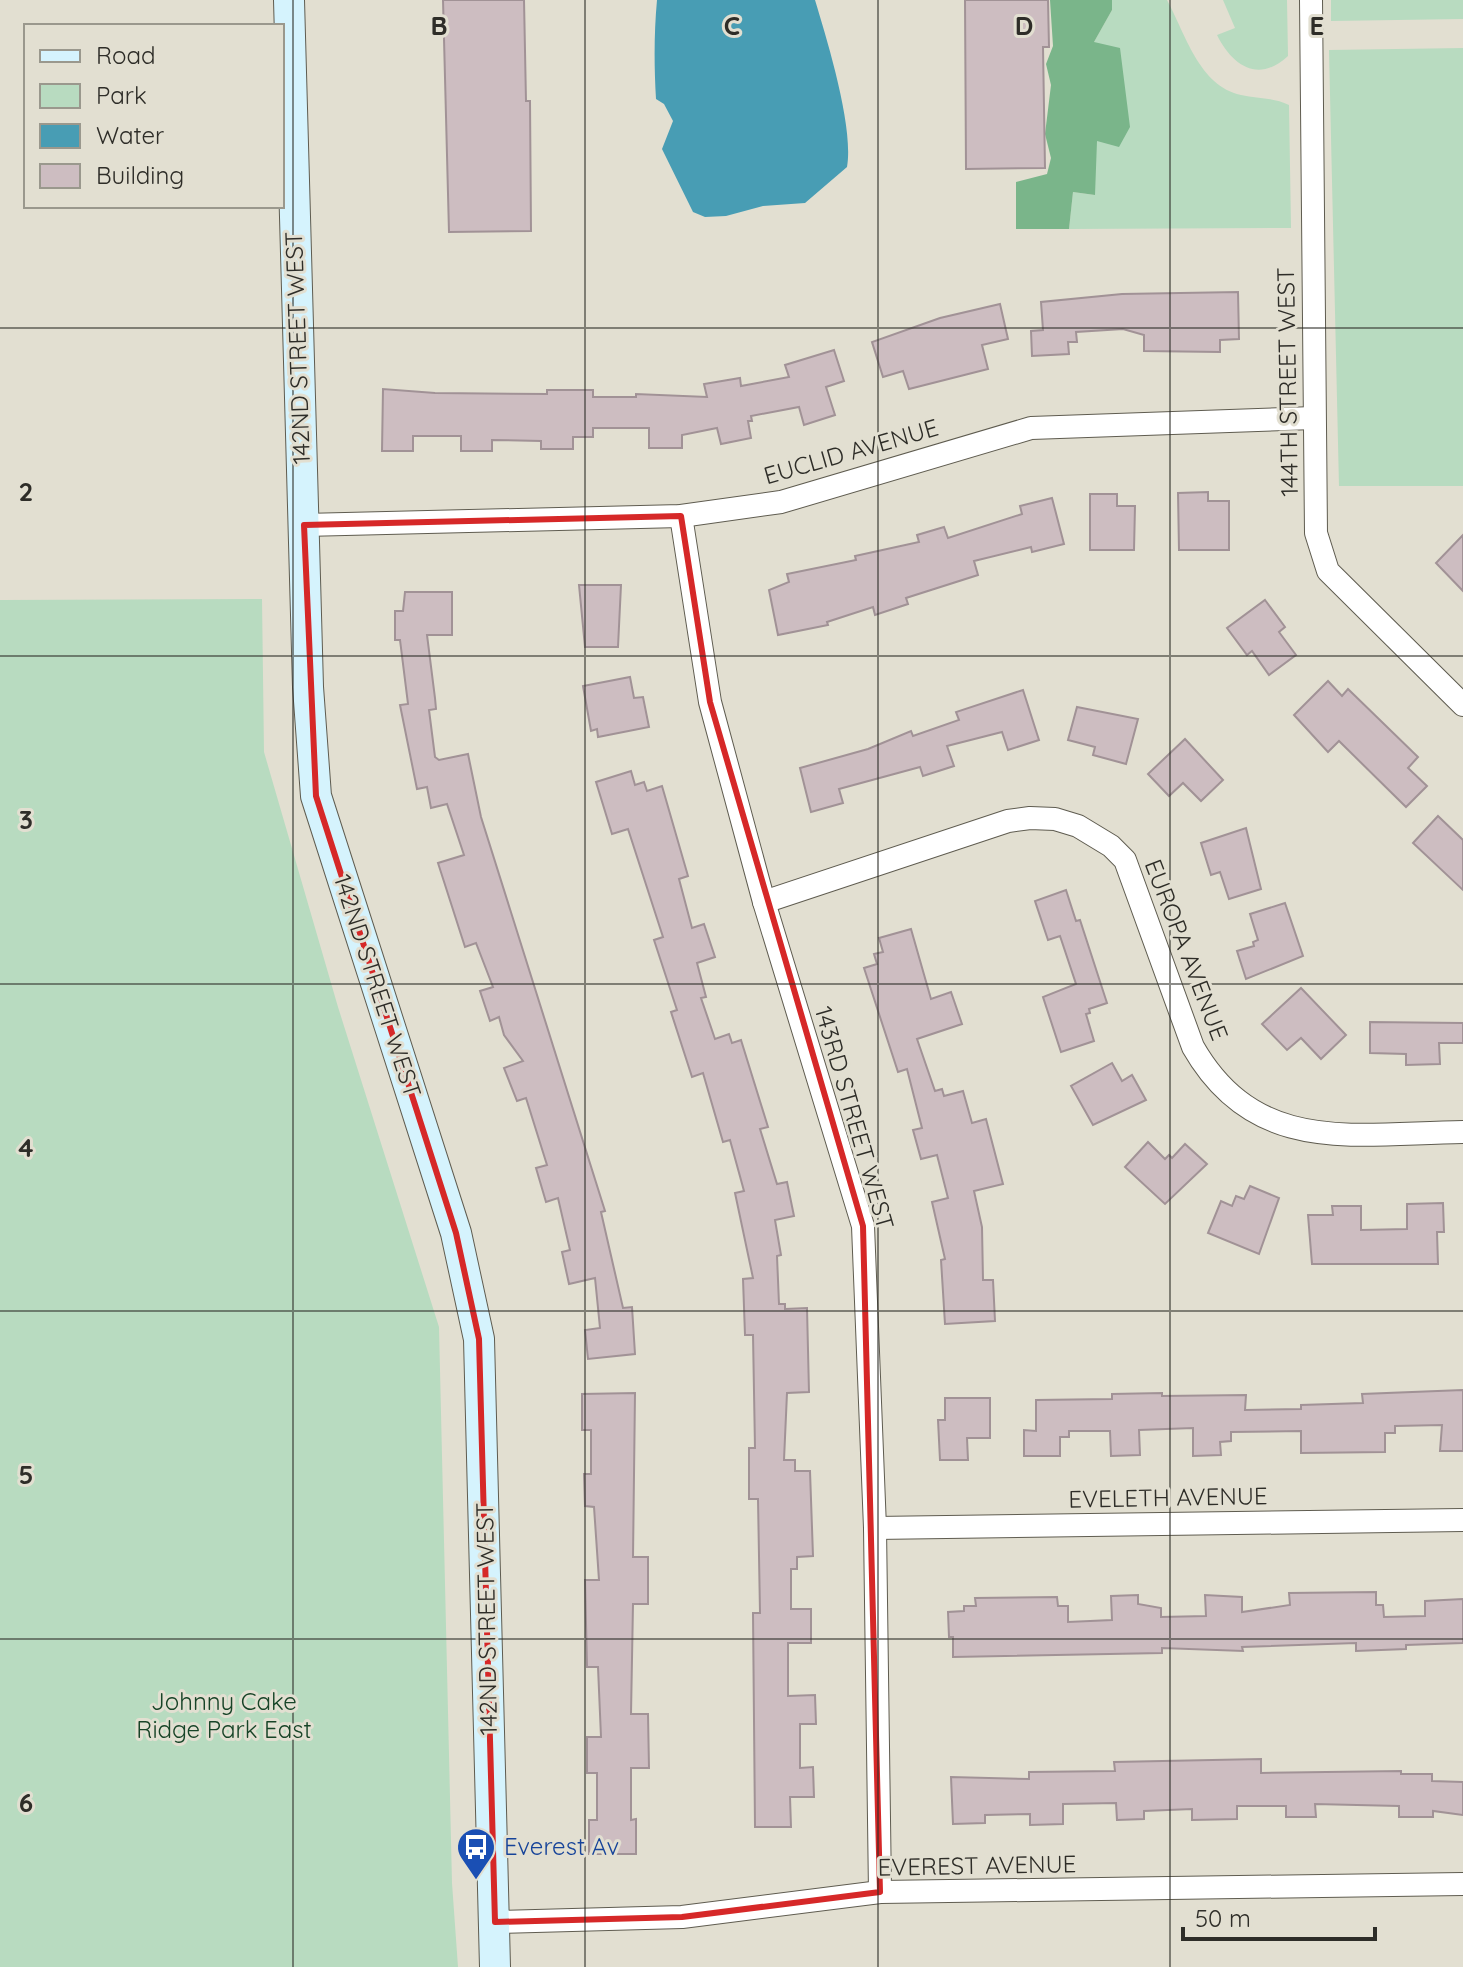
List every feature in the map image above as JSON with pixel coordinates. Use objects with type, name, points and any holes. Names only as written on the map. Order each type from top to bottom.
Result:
[{"type":"street","name":"142ND STREET WEST","points":[[289,0],[308,687],[316,796],[456,1233],[479,1339],[495,1967]]},
{"type":"street","name":"144TH STREET WEST","points":[[1311,0],[1316,533],[1328,571],[1463,705]]},
{"type":"street","name":"EUCLID AVENUE","points":[[304,525],[681,516],[781,502],[1031,428],[1314,418]]},
{"type":"street","name":"143RD STREET WEST","points":[[681,516],[710,702],[764,902],[863,1226],[875,1528],[880,1892]]},
{"type":"street","name":"EUROPA AVENUE","points":[[764,902],[1008,821],[1055,819],[1078,826],[1095,834],[1125,860],[1193,1047],[1218,1084],[1234,1098],[1251,1111],[1303,1132],[1463,1132]]},
{"type":"street","name":"EVELETH AVENUE","points":[[875,1528],[1463,1520]]},
{"type":"street","name":"EVEREST AVENUE","points":[[495,1922],[682,1917],[880,1892],[1463,1884]]},
{"type":"highlighted area","points":[[681,516],[710,702],[863,1226],[880,1892],[682,1917],[495,1922],[479,1339],[456,1233],[316,796],[304,525]]},
{"type":"green space","points":[[1050,0],[1112,0],[1112,10],[1094,42],[1120,48],[1130,127],[1119,147],[1097,141],[1095,195],[1073,192],[1069,229],[1016,229],[1016,182],[1047,174],[1051,158],[1045,134],[1051,85],[1046,64],[1053,46]]},
{"type":"green space","points":[[1112,0],[1167,0],[1195,56],[1214,81],[1226,90],[1241,95],[1289,105],[1291,228],[1069,229],[1073,192],[1095,195],[1094,42],[1112,10]]},
{"type":"green space","points":[[1223,0],[1287,0],[1288,56],[1266,69],[1256,70],[1238,62],[1217,35],[1235,28]]},
{"type":"green space","points":[[1331,0],[1463,0],[1463,19],[1331,21]]},
{"type":"green space","points":[[1463,48],[1463,486],[1339,486],[1329,50]]},
{"type":"green space","name":"Johnny Cake Ridge Park East","points":[[262,599],[264,752],[338,1007],[439,1327],[452,1883],[458,1967],[0,1967],[0,600]]},
{"type":"water","points":[[657,0],[815,0],[843,107],[847,130],[847,167],[805,203],[763,206],[726,216],[705,217],[693,212],[662,149],[673,121],[664,104],[656,99]]},
{"type":"building","points":[[443,0],[524,0],[526,101],[530,101],[531,231],[449,232]]},
{"type":"building","points":[[965,0],[1048,0],[1049,47],[1043,47],[1045,168],[966,169]]},
{"type":"building","points":[[1238,292],[1239,339],[1220,340],[1220,352],[1144,351],[1144,335],[1123,329],[1076,332],[1077,342],[1068,342],[1069,354],[1032,356],[1031,331],[1043,330],[1041,302],[1122,294]]},
{"type":"building","points":[[1000,304],[1008,339],[982,345],[988,369],[909,389],[903,371],[883,377],[872,342],[940,318]]},
{"type":"building","points":[[834,350],[844,381],[826,387],[835,415],[804,425],[799,407],[751,416],[752,421],[748,421],[751,438],[721,444],[717,428],[682,435],[682,448],[649,448],[649,428],[593,428],[593,437],[573,437],[573,449],[541,449],[541,441],[492,440],[492,451],[461,451],[461,436],[413,436],[413,451],[382,451],[383,389],[435,393],[547,394],[547,390],[593,390],[593,397],[636,397],[636,394],[707,397],[704,384],[740,378],[741,386],[789,377],[785,365]]},
{"type":"building","points":[[1208,492],[1208,501],[1229,501],[1229,550],[1179,550],[1178,493]]},
{"type":"building","points":[[1090,494],[1117,494],[1117,506],[1135,506],[1134,550],[1090,550]]},
{"type":"building","points":[[1052,498],[1064,544],[1032,552],[1031,547],[974,561],[978,575],[906,598],[908,604],[875,615],[873,607],[827,622],[828,625],[778,635],[769,590],[789,582],[787,574],[856,560],[855,556],[919,542],[917,535],[944,527],[948,538],[1022,514],[1020,506]]},
{"type":"building","points":[[1463,535],[1463,591],[1436,563]]},
{"type":"building","points":[[579,585],[621,585],[618,647],[585,647]]},
{"type":"building","points":[[405,592],[452,592],[452,635],[427,635],[436,709],[429,710],[435,757],[439,760],[468,754],[481,817],[605,1211],[601,1212],[623,1308],[632,1307],[635,1354],[588,1359],[585,1330],[600,1328],[595,1278],[569,1284],[562,1252],[570,1250],[558,1198],[546,1202],[536,1168],[547,1165],[526,1098],[517,1101],[504,1068],[523,1061],[504,1035],[499,1017],[490,1021],[480,991],[493,987],[476,943],[465,947],[438,863],[464,855],[447,804],[431,808],[427,787],[417,789],[400,705],[408,704],[400,640],[395,640],[395,611],[403,611]]},
{"type":"building","points":[[1265,600],[1285,627],[1279,632],[1296,655],[1269,675],[1252,651],[1247,655],[1227,628]]},
{"type":"building","points":[[630,677],[634,698],[643,697],[649,727],[598,737],[597,729],[591,731],[583,686]]},
{"type":"building","points":[[1328,681],[1342,696],[1348,689],[1418,757],[1408,768],[1427,786],[1406,807],[1339,741],[1328,752],[1294,715]]},
{"type":"building","points":[[1023,690],[1039,740],[1008,750],[1002,732],[947,746],[954,766],[923,776],[920,767],[839,789],[843,803],[811,812],[800,768],[868,749],[911,731],[913,736],[959,720],[956,712]]},
{"type":"building","points":[[1077,707],[1138,719],[1126,764],[1093,755],[1095,747],[1068,740]]},
{"type":"building","points":[[1185,739],[1223,780],[1201,801],[1183,783],[1169,796],[1148,774]]},
{"type":"building","points":[[631,771],[635,785],[644,782],[647,791],[662,786],[688,876],[679,879],[692,928],[704,924],[715,957],[697,963],[706,997],[701,998],[715,1039],[729,1034],[732,1043],[741,1040],[768,1127],[760,1129],[777,1184],[787,1182],[794,1216],[775,1220],[781,1255],[777,1256],[779,1304],[785,1304],[785,1309],[807,1308],[809,1392],[787,1393],[784,1460],[795,1460],[795,1471],[810,1471],[813,1556],[797,1557],[797,1569],[791,1569],[791,1609],[811,1609],[811,1643],[788,1643],[788,1696],[815,1695],[816,1724],[800,1724],[800,1768],[813,1767],[814,1797],[790,1797],[791,1827],[755,1827],[753,1613],[760,1613],[758,1499],[749,1499],[749,1448],[755,1448],[753,1335],[745,1335],[743,1279],[753,1278],[735,1193],[744,1191],[730,1140],[723,1142],[703,1073],[692,1077],[671,1012],[677,1010],[654,940],[663,937],[628,829],[612,834],[596,782]]},
{"type":"building","points":[[1438,816],[1463,840],[1463,890],[1413,843]]},
{"type":"building","points":[[1246,828],[1261,889],[1229,899],[1220,872],[1211,875],[1201,843]]},
{"type":"building","points":[[1066,890],[1076,921],[1080,920],[1107,1003],[1089,1009],[1090,1013],[1086,1014],[1094,1041],[1061,1052],[1043,997],[1076,984],[1060,936],[1048,940],[1035,901]]},
{"type":"building","points":[[1285,903],[1303,956],[1246,979],[1237,951],[1254,946],[1253,942],[1258,940],[1250,914]]},
{"type":"building","points":[[911,929],[931,999],[951,992],[962,1024],[917,1039],[935,1091],[942,1089],[944,1096],[963,1091],[972,1123],[986,1119],[1003,1184],[974,1191],[982,1227],[983,1280],[993,1280],[995,1321],[945,1324],[941,1260],[945,1259],[932,1202],[948,1198],[937,1155],[921,1159],[913,1130],[922,1128],[907,1069],[898,1072],[864,968],[877,964],[874,954],[883,952],[879,938]]},
{"type":"building","points":[[1301,988],[1346,1035],[1321,1059],[1301,1038],[1287,1050],[1262,1024]]},
{"type":"building","points":[[1370,1022],[1463,1023],[1463,1043],[1439,1043],[1440,1064],[1406,1065],[1406,1054],[1370,1053]]},
{"type":"building","points":[[1112,1063],[1122,1081],[1132,1075],[1146,1100],[1093,1125],[1071,1086]]},
{"type":"building","points":[[1148,1142],[1165,1159],[1169,1155],[1172,1158],[1185,1144],[1207,1164],[1165,1204],[1125,1167]]},
{"type":"building","points":[[1250,1186],[1279,1198],[1259,1254],[1208,1233],[1221,1201],[1232,1206],[1236,1196],[1244,1199]]},
{"type":"building","points":[[1443,1203],[1444,1232],[1437,1232],[1438,1264],[1312,1264],[1308,1215],[1333,1215],[1332,1206],[1361,1206],[1361,1230],[1407,1229],[1407,1204]]},
{"type":"building","points":[[1463,1390],[1463,1451],[1440,1451],[1442,1425],[1395,1426],[1395,1433],[1385,1433],[1385,1452],[1301,1453],[1301,1431],[1231,1432],[1231,1441],[1220,1442],[1221,1455],[1193,1456],[1193,1428],[1139,1430],[1140,1455],[1111,1456],[1110,1431],[1069,1431],[1069,1437],[1060,1437],[1060,1456],[1024,1456],[1024,1430],[1036,1431],[1036,1400],[1112,1399],[1112,1394],[1246,1395],[1245,1410],[1301,1409],[1301,1405],[1363,1403],[1362,1394]]},
{"type":"building","points":[[635,1393],[633,1557],[648,1557],[648,1604],[633,1604],[631,1714],[648,1714],[649,1768],[631,1768],[631,1820],[636,1819],[636,1854],[589,1854],[589,1820],[597,1820],[597,1773],[587,1773],[587,1737],[601,1737],[598,1667],[587,1667],[585,1580],[599,1580],[594,1507],[585,1506],[584,1474],[591,1474],[591,1430],[582,1430],[582,1394]]},
{"type":"building","points":[[945,1398],[990,1398],[990,1438],[967,1438],[968,1460],[940,1460],[938,1420],[945,1420]]},
{"type":"building","points":[[1376,1592],[1376,1605],[1383,1605],[1384,1617],[1425,1616],[1425,1601],[1463,1599],[1463,1643],[1356,1651],[1356,1643],[1242,1647],[1243,1651],[1162,1648],[1162,1653],[953,1657],[953,1637],[949,1637],[948,1612],[964,1611],[964,1606],[976,1606],[975,1598],[1057,1597],[1058,1606],[1068,1606],[1068,1622],[1112,1620],[1111,1596],[1138,1595],[1138,1604],[1161,1608],[1161,1617],[1206,1616],[1205,1595],[1242,1597],[1242,1612],[1290,1605],[1289,1593]]},
{"type":"building","points":[[1261,1759],[1261,1773],[1401,1771],[1401,1774],[1432,1774],[1432,1781],[1463,1782],[1463,1815],[1433,1811],[1433,1817],[1399,1817],[1399,1806],[1315,1804],[1316,1817],[1286,1817],[1286,1806],[1237,1806],[1237,1819],[1192,1820],[1192,1809],[1144,1811],[1144,1819],[1117,1820],[1116,1803],[1063,1804],[1063,1824],[1030,1825],[1030,1814],[985,1815],[985,1823],[953,1824],[951,1777],[1029,1779],[1029,1772],[1115,1771],[1114,1762]]},
{"type":"place","name":"Everest Av","points":[[476,1881]]}]
